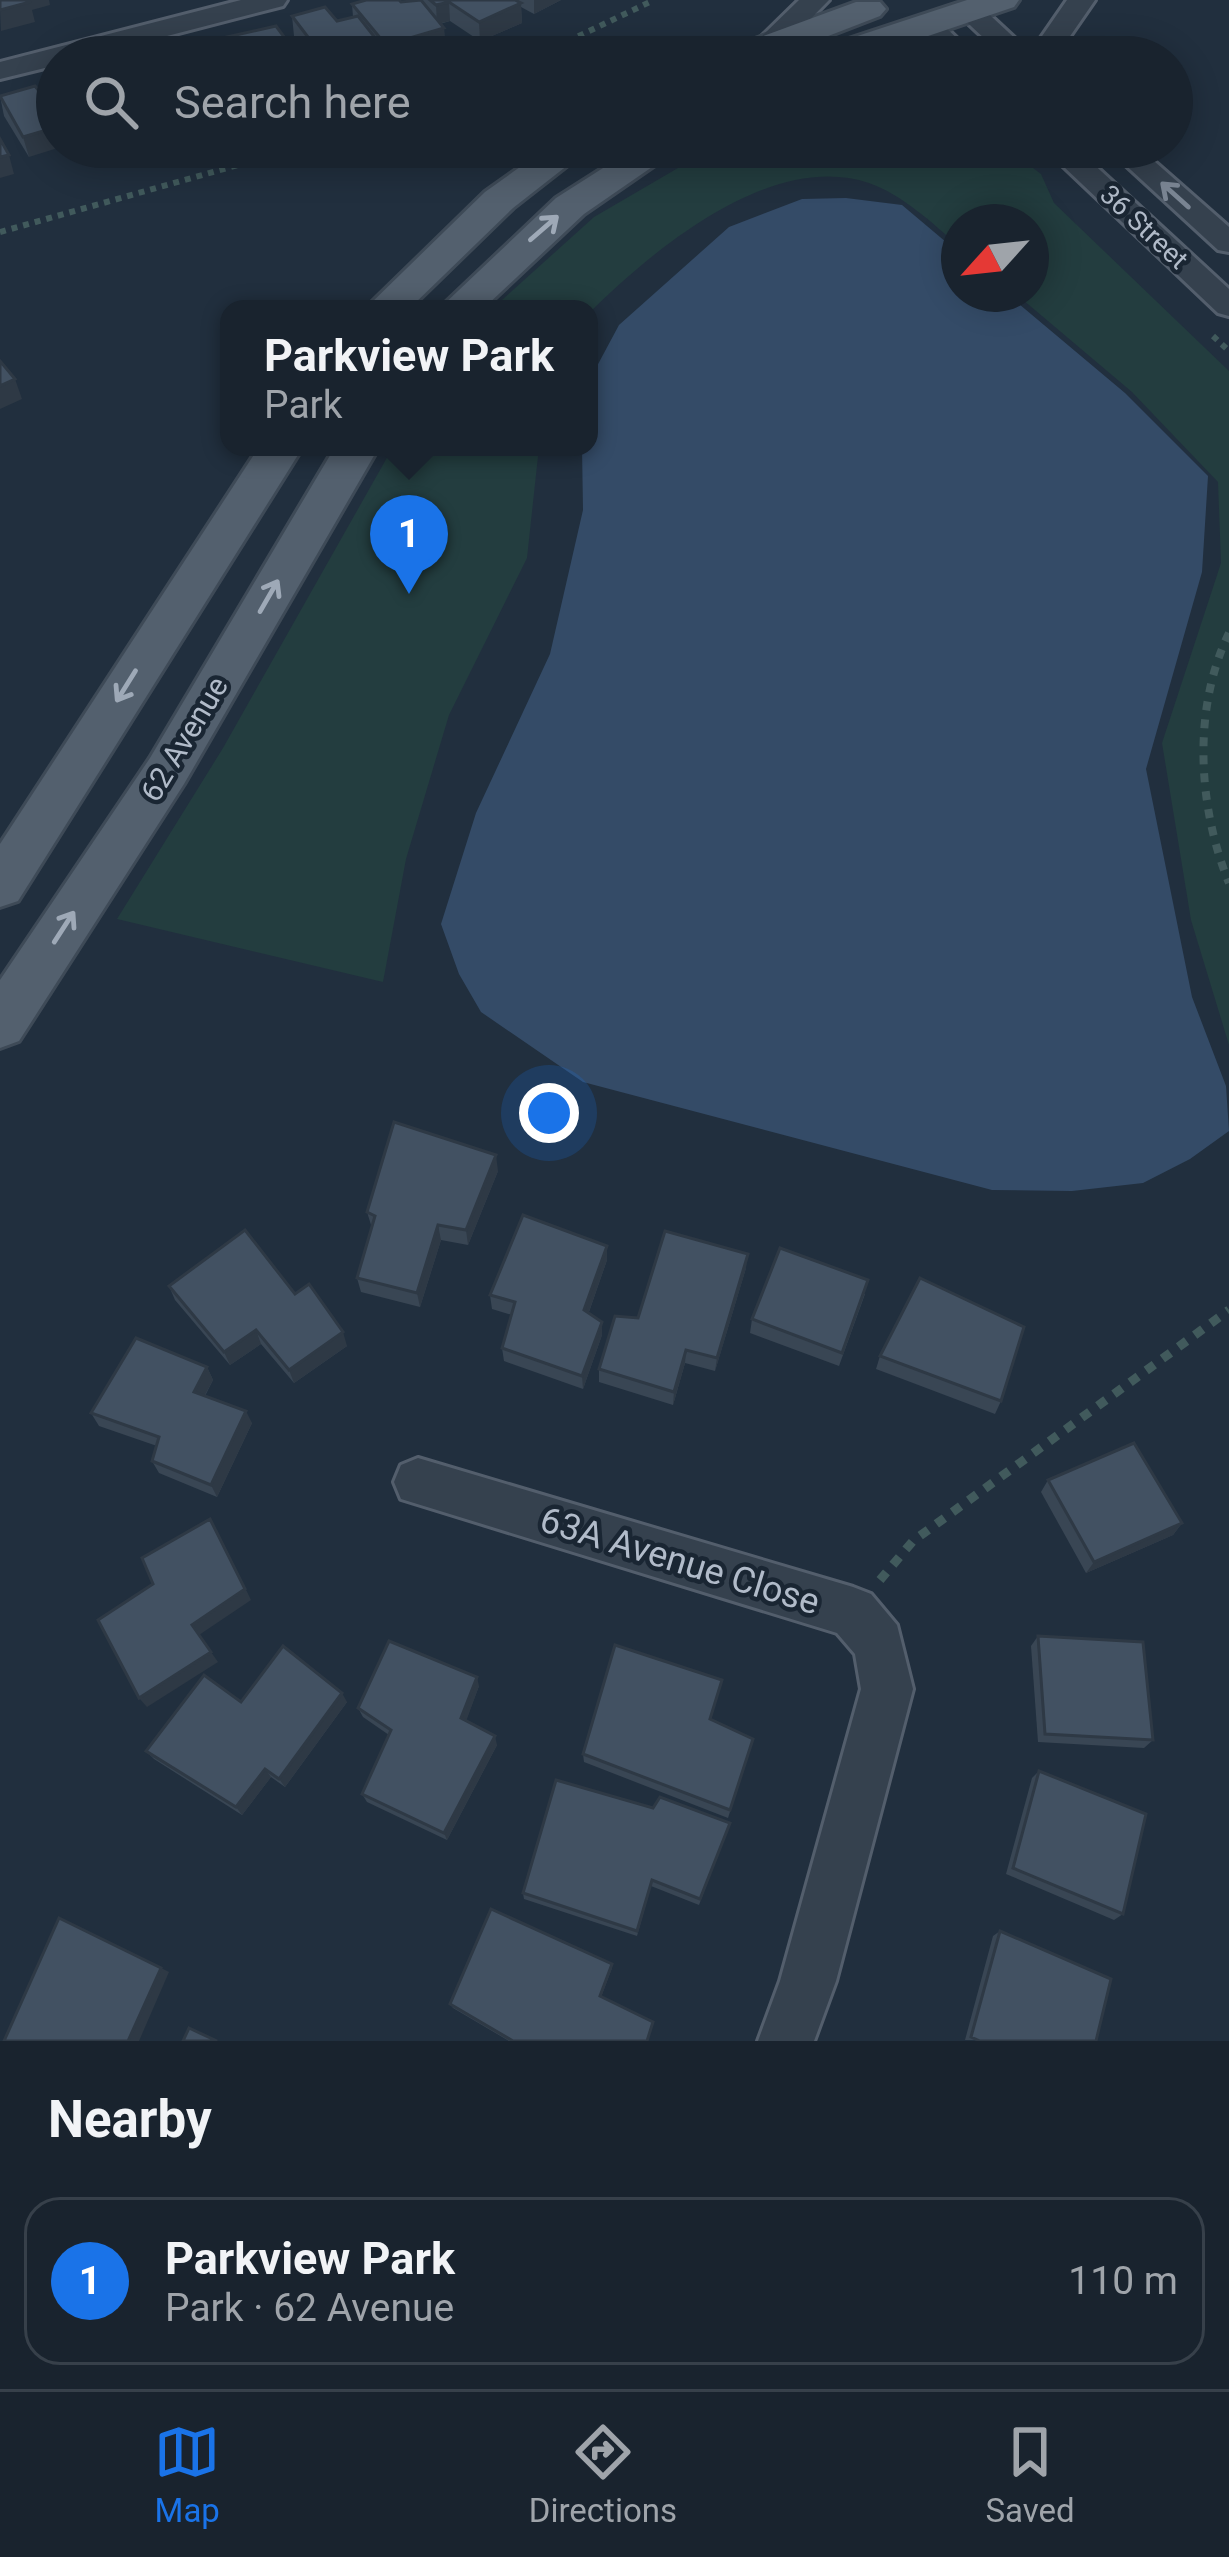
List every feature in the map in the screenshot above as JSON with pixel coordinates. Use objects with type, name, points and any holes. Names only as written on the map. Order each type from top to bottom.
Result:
[{"type":"main road","points":[[808,36],[908,8],[976,3]]},
{"type":"main road","points":[[864,36],[908,8]]},
{"type":"main road","points":[[395,300],[499,200],[543,168]]},
{"type":"main road","points":[[469,300],[570,206],[629,168]]},
{"type":"main road","points":[[0,886],[275,456]]},
{"type":"main road","name":"62 Avenue","points":[[0,1025],[166,772],[352,456]]},
{"type":"street","points":[[135,36],[273,0]]},
{"type":"street","points":[[773,36],[815,0]]},
{"type":"street","points":[[1056,36],[1081,0]]},
{"type":"street","points":[[976,3],[1004,36]]},
{"type":"street","points":[[908,8],[939,36]]},
{"type":"street","points":[[0,71],[36,62]]},
{"type":"street","points":[[1071,168],[1112,197]]},
{"type":"street","name":"36 Street","points":[[1081,168],[1229,307]]},
{"type":"street","name":"36 Street","points":[[1145,168],[1229,243]]},
{"type":"street","name":"63A Avenue Close","points":[[418,1482],[853,1612],[880,1643],[886,1689],[808,1981],[786,2041]]},
{"type":"path","points":[[579,36],[654,0]]},
{"type":"path","points":[[0,232],[227,168]]},
{"type":"path","points":[[1229,633],[1220,646],[1214,687],[1206,812],[1229,883]]},
{"type":"path","points":[[913,1540],[1229,1310]]},
{"type":"green space","points":[[678,168],[1033,168],[1041,174],[1054,203],[1229,371],[1229,1045],[1191,920],[1162,743],[1221,563],[1218,482],[1132,392],[1037,312],[1049,312],[1049,204],[941,204],[941,230],[905,202],[869,183],[831,177],[793,181],[716,212],[646,261],[598,305],[598,300],[502,300],[594,217]]},
{"type":"green space","points":[[388,456],[538,456],[527,558],[449,715],[406,859],[383,982],[117,919],[223,748]]},
{"type":"water","points":[[846,198],[902,205],[941,238],[941,312],[1028,312],[1125,393],[1208,476],[1202,572],[1146,769],[1192,997],[1226,1086],[1229,1131],[1190,1159],[1143,1183],[1072,1191],[992,1190],[583,1082],[481,1012],[459,974],[441,924],[476,813],[550,654],[583,510],[582,456],[598,456],[598,364],[619,325],[729,227],[802,199]]},
{"type":"building","points":[[0,0],[29,0],[30,2],[0,10]]},
{"type":"building","points":[[421,0],[444,28],[417,36],[379,36],[352,4]]},
{"type":"building","points":[[430,0],[521,3],[479,22],[449,2],[436,5]]},
{"type":"building","points":[[325,7],[337,21],[358,16],[374,36],[307,36],[292,16]]},
{"type":"building","points":[[276,26],[283,36],[231,36]]},
{"type":"building","points":[[35,86],[36,133],[23,137],[0,96]]},
{"type":"building","points":[[0,361],[15,379],[0,386]]},
{"type":"building","points":[[394,1122],[496,1155],[466,1230],[438,1225],[417,1293],[357,1278],[375,1216],[367,1212]]},
{"type":"building","points":[[523,1215],[607,1246],[584,1310],[602,1322],[582,1376],[502,1348],[515,1302],[490,1295]]},
{"type":"building","points":[[245,1230],[295,1294],[309,1284],[343,1332],[289,1370],[256,1330],[224,1352],[169,1286]]},
{"type":"building","points":[[665,1231],[748,1254],[717,1358],[686,1350],[674,1392],[599,1369],[615,1316],[638,1318]]},
{"type":"building","points":[[780,1248],[868,1280],[842,1353],[752,1319]]},
{"type":"building","points":[[920,1278],[1024,1327],[1001,1401],[880,1356]]},
{"type":"building","points":[[136,1338],[207,1367],[194,1392],[246,1411],[211,1485],[152,1461],[159,1437],[91,1413]]},
{"type":"building","points":[[1134,1443],[1182,1523],[1094,1562],[1048,1480]]},
{"type":"building","points":[[210,1519],[245,1589],[192,1625],[211,1652],[139,1698],[98,1620],[153,1584],[142,1558]]},
{"type":"building","points":[[1038,1636],[1143,1642],[1153,1740],[1045,1734]]},
{"type":"building","points":[[389,1641],[477,1677],[461,1718],[495,1736],[444,1833],[362,1794],[391,1730],[358,1708]]},
{"type":"building","points":[[615,1645],[722,1680],[710,1719],[753,1739],[730,1810],[583,1754]]},
{"type":"building","points":[[283,1646],[342,1693],[279,1779],[265,1769],[236,1807],[146,1751],[204,1675],[241,1702]]},
{"type":"building","points":[[1039,1771],[1146,1814],[1123,1914],[1013,1868]]},
{"type":"building","points":[[556,1780],[653,1808],[660,1797],[730,1823],[700,1899],[652,1880],[637,1931],[523,1893]]},
{"type":"building","points":[[491,1909],[612,1964],[600,1996],[653,2022],[647,2041],[513,2041],[450,2004]]},
{"type":"building","points":[[59,1918],[161,1968],[128,2041],[4,2041]]},
{"type":"building","points":[[1000,1931],[1111,1979],[1096,2041],[980,2041],[971,2037]]},
{"type":"building","points":[[189,2028],[217,2041],[183,2041]]},
{"type":"place","name":"Parkview Park","points":[[409,594]]}]
